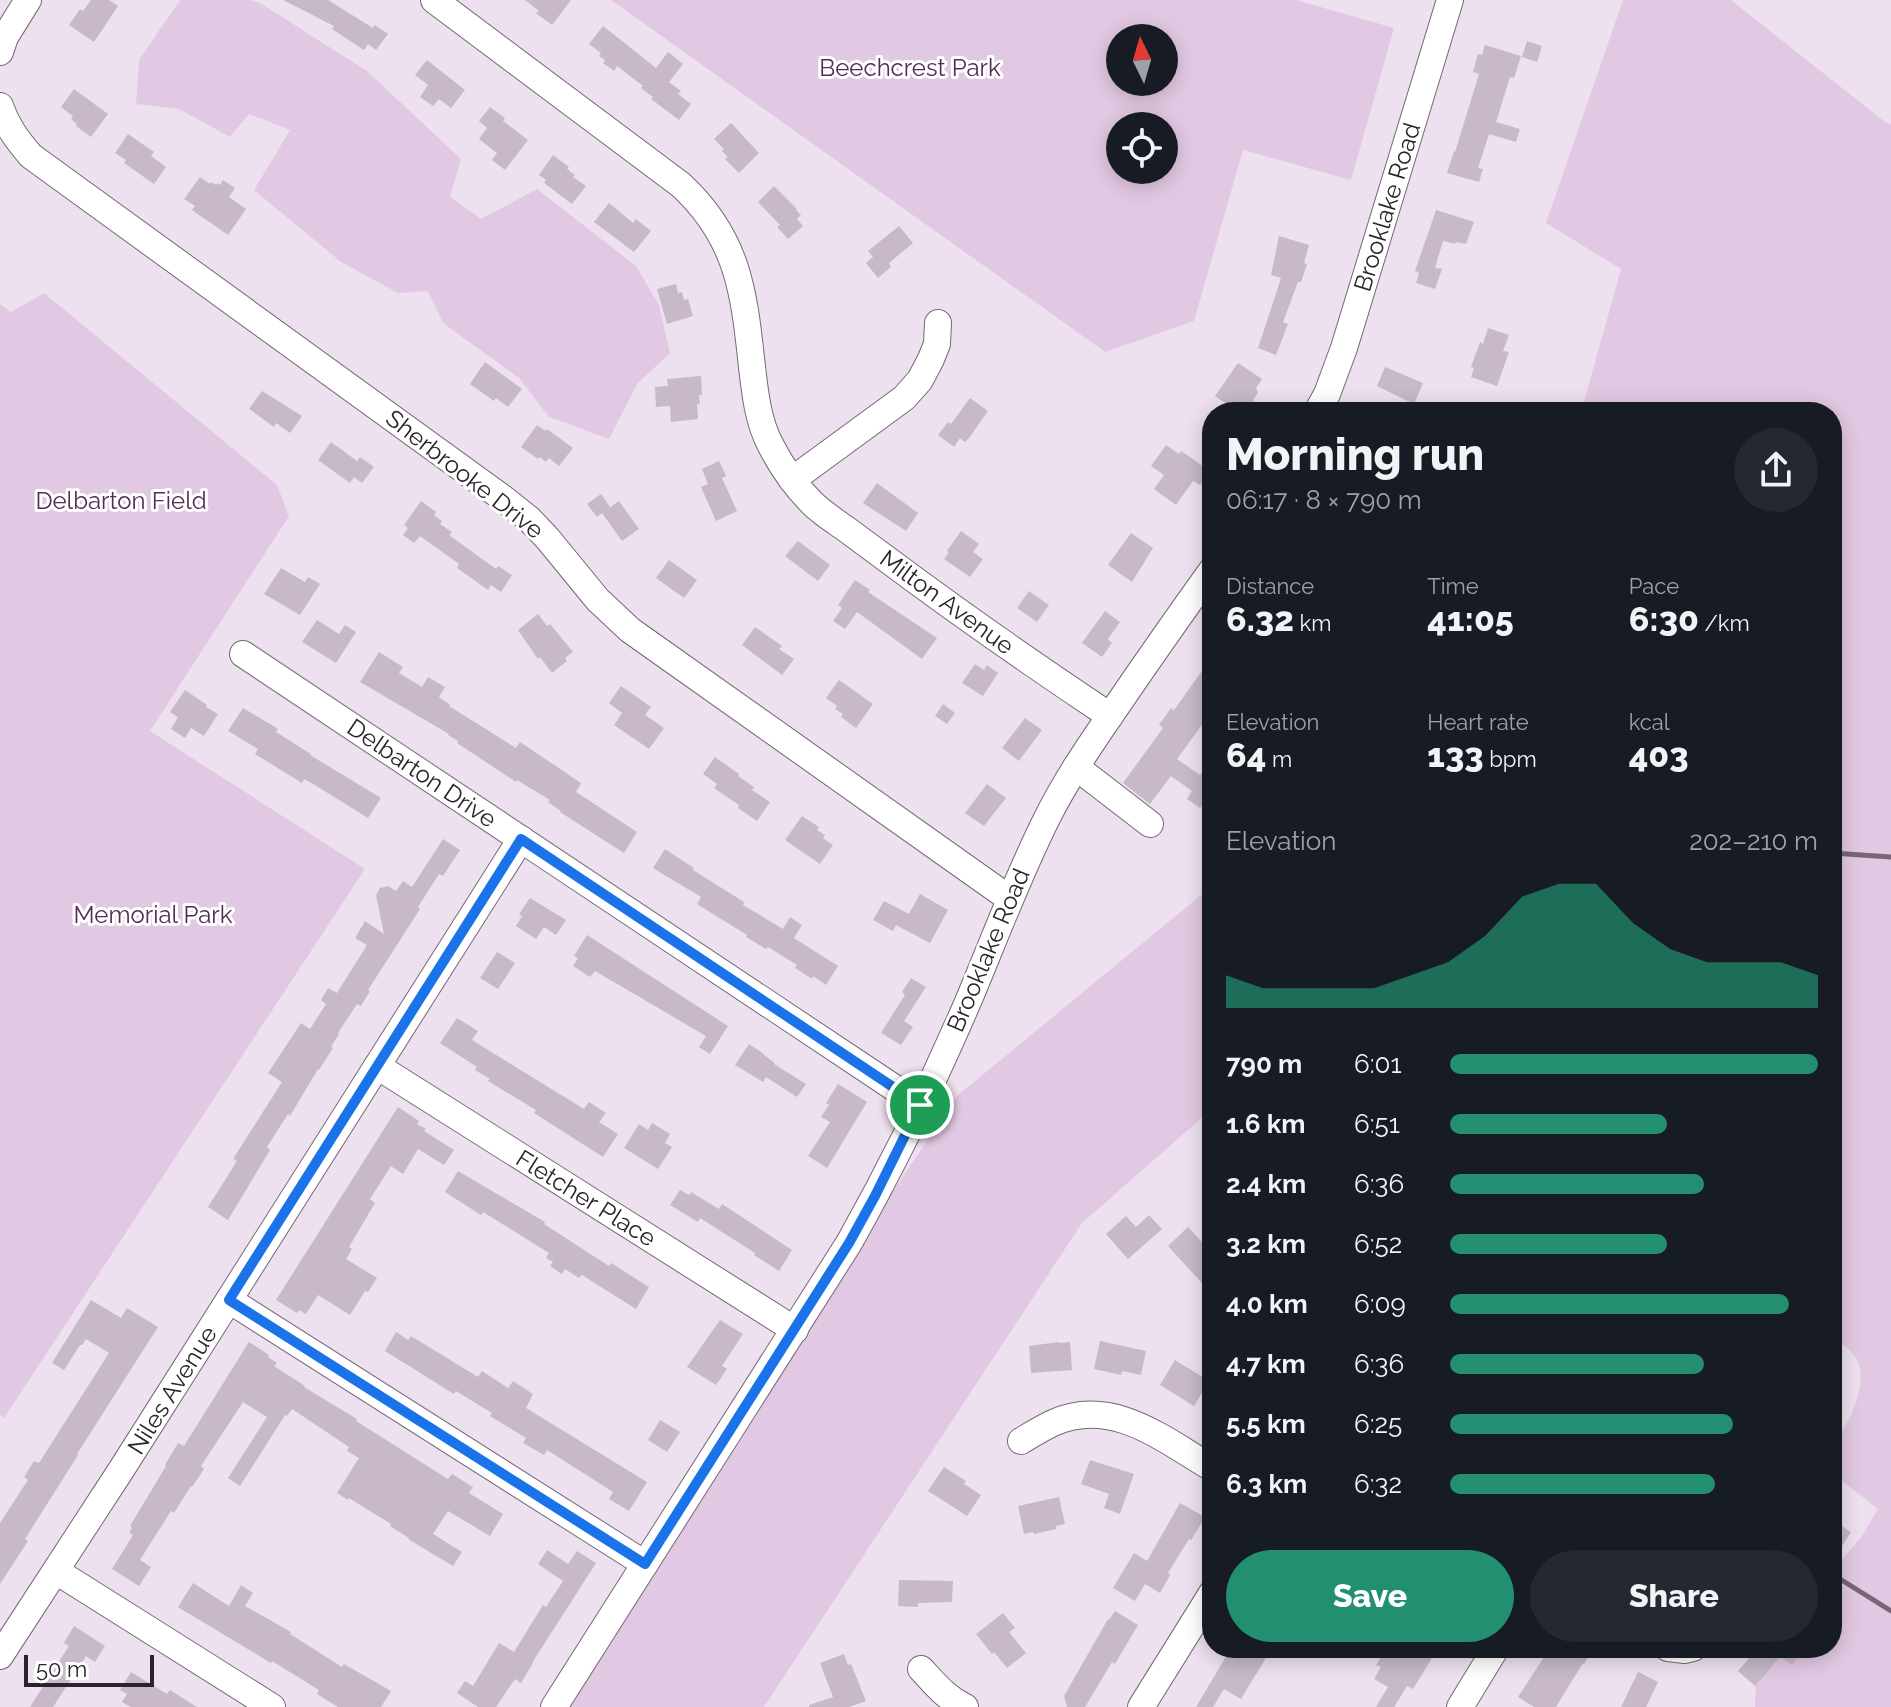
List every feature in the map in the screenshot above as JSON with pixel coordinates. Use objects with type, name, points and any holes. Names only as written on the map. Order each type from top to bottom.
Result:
[{"type":"street","points":[[0,52],[5,37],[28,0]]},
{"type":"street","points":[[434,0],[681,185],[702,208],[733,259],[745,307],[760,418],[768,441],[792,480],[904,398],[920,380],[931,359],[937,344],[938,323]]},
{"type":"street","name":"Brooklake Road","points":[[1323,402],[1344,348],[1450,0]]},
{"type":"street","name":"Sherbrooke Drive","points":[[0,106],[15,139],[31,156],[529,519],[598,600],[630,630],[1010,899]]},
{"type":"street","name":"Milton Avenue","points":[[792,480],[811,502],[831,518],[957,611],[1110,716]]},
{"type":"street","name":"Brooklake Road","points":[[554,1707],[795,1330],[875,1196],[968,1000],[1042,829],[1076,767],[1202,584]]},
{"type":"street","name":"Delbarton Drive","points":[[243,654],[920,1105]]},
{"type":"street","points":[[1076,767],[1150,824]]},
{"type":"street","name":"Niles Avenue","points":[[0,1656],[521,839]]},
{"type":"street","name":"Fletcher Place","points":[[377,1066],[795,1330]]},
{"type":"street","points":[[229,1300],[645,1564]]},
{"type":"street","points":[[1021,1441],[1064,1419],[1088,1415],[1112,1416],[1134,1423],[1202,1462]]},
{"type":"street","points":[[56,1571],[272,1707]]},
{"type":"street","points":[[1141,1707],[1202,1609]]},
{"type":"street","points":[[1460,1707],[1490,1658]]},
{"type":"street","points":[[921,1669],[940,1690],[965,1707]]},
{"type":"green space","points":[[180,0],[250,0],[260,3],[367,71],[461,159],[450,197],[481,219],[537,189],[636,266],[659,305],[670,353],[637,384],[609,439],[549,417],[519,378],[443,323],[428,291],[398,293],[341,262],[254,190],[290,130],[249,114],[230,137],[179,109],[136,104],[139,60]]},
{"type":"green space","name":"Beechcrest Park","points":[[611,0],[1296,0],[1394,28],[1351,180],[1243,150],[1194,321],[1105,352]]},
{"type":"green space","points":[[1623,0],[1731,0],[1891,124],[1891,1707],[1755,1707],[1756,1677],[1775,1658],[1842,1658],[1842,1559],[1862,1536],[1878,1509],[1842,1481],[1842,1431],[1858,1395],[1861,1373],[1857,1360],[1842,1344],[1842,402],[1584,402],[1621,269],[1546,223]]},
{"type":"green space","name":"Memorial Park","points":[[44,293],[277,485],[289,516],[150,731],[365,869],[4,1418],[0,1415],[0,304],[11,312]]},
{"type":"green space","points":[[1202,894],[1202,1118],[1082,1223],[764,1707],[560,1707],[899,1182],[958,1095]]},
{"type":"building","points":[[91,0],[109,0],[118,6],[94,42],[69,25]]},
{"type":"building","points":[[283,0],[328,0],[388,34],[376,50],[368,44],[364,50],[332,29],[334,26]]},
{"type":"building","points":[[525,0],[571,0],[552,25]]},
{"type":"building","points":[[603,26],[656,68],[668,52],[683,64],[669,82],[691,104],[679,120],[651,99],[653,97],[641,88],[643,86],[617,66],[614,71],[603,63],[605,60],[599,56],[601,53],[589,44]]},
{"type":"building","points":[[1527,41],[1542,46],[1537,62],[1522,57]]},
{"type":"building","points":[[1485,45],[1521,56],[1514,78],[1510,77],[1496,122],[1520,129],[1516,142],[1489,134],[1478,168],[1483,169],[1479,182],[1447,173],[1479,74],[1473,72],[1478,54],[1482,55]]},
{"type":"building","points":[[427,60],[465,90],[451,108],[439,99],[433,106],[420,97],[428,85],[415,75]]},
{"type":"building","points":[[74,89],[108,114],[91,137],[76,126],[71,119],[73,116],[61,107]]},
{"type":"building","points":[[490,107],[528,140],[505,170],[492,160],[497,153],[479,139],[487,128],[479,121]]},
{"type":"building","points":[[731,123],[759,153],[739,173],[725,159],[728,157],[722,151],[724,149],[714,139]]},
{"type":"building","points":[[128,134],[154,152],[151,156],[166,167],[154,184],[115,153]]},
{"type":"building","points":[[553,155],[586,186],[572,204],[544,183],[546,180],[539,175]]},
{"type":"building","points":[[200,177],[216,185],[223,180],[235,188],[229,197],[246,209],[228,235],[192,210],[195,206],[184,199]]},
{"type":"building","points":[[774,186],[801,215],[797,219],[803,226],[788,239],[777,227],[780,225],[758,202]]},
{"type":"building","points":[[609,203],[633,223],[636,219],[651,231],[634,252],[594,222]]},
{"type":"building","points":[[1436,210],[1474,222],[1466,244],[1443,241],[1435,268],[1442,269],[1435,289],[1416,283],[1419,273],[1415,271]]},
{"type":"building","points":[[899,226],[913,243],[889,263],[891,267],[878,278],[866,263],[873,257],[868,251]]},
{"type":"building","points":[[1279,236],[1309,245],[1304,263],[1307,264],[1283,322],[1288,324],[1276,355],[1258,348],[1281,278],[1271,275]]},
{"type":"building","points":[[676,284],[678,293],[682,292],[684,300],[688,299],[693,316],[667,324],[657,289]]},
{"type":"building","points":[[1488,328],[1509,335],[1503,351],[1509,352],[1497,386],[1471,377],[1474,368],[1471,367]]},
{"type":"building","points":[[485,362],[522,389],[508,407],[470,384]]},
{"type":"building","points":[[1238,363],[1262,379],[1256,388],[1258,393],[1253,402],[1224,402],[1215,396]]},
{"type":"building","points":[[1385,367],[1423,383],[1415,402],[1377,386]]},
{"type":"building","points":[[701,376],[698,419],[671,422],[670,406],[656,407],[655,387],[668,386],[667,379]]},
{"type":"building","points":[[262,391],[302,416],[290,433],[276,423],[274,427],[249,409]]},
{"type":"building","points":[[970,398],[988,411],[969,438],[965,442],[960,438],[954,447],[938,435],[948,422],[951,424]]},
{"type":"building","points":[[537,425],[573,448],[559,466],[549,458],[546,462],[540,457],[538,459],[521,447]]},
{"type":"building","points":[[331,442],[357,461],[360,457],[374,467],[362,483],[354,477],[350,483],[318,460]]},
{"type":"building","points":[[1166,445],[1202,465],[1202,482],[1200,485],[1193,481],[1176,505],[1154,489],[1164,475],[1151,466]]},
{"type":"building","points":[[719,461],[726,476],[722,478],[737,511],[716,521],[701,487],[708,484],[702,469]]},
{"type":"building","points":[[877,483],[918,513],[906,531],[863,503]]},
{"type":"building","points":[[601,494],[610,507],[597,517],[587,504]]},
{"type":"building","points":[[421,501],[436,512],[434,515],[442,521],[440,524],[452,532],[449,535],[496,569],[498,566],[512,575],[501,592],[491,585],[488,590],[420,536],[414,543],[403,535],[408,528],[404,525]]},
{"type":"building","points":[[619,501],[639,529],[622,541],[602,513]]},
{"type":"building","points":[[961,531],[979,544],[973,552],[983,559],[970,577],[944,559]]},
{"type":"building","points":[[1131,533],[1153,548],[1132,582],[1108,565]]},
{"type":"building","points":[[798,541],[830,565],[818,581],[785,556]]},
{"type":"building","points":[[669,560],[697,580],[684,598],[656,578]]},
{"type":"building","points":[[281,568],[305,582],[308,577],[320,584],[300,615],[264,594]]},
{"type":"building","points":[[855,580],[937,638],[922,659],[857,612],[845,629],[833,621],[842,608],[838,605]]},
{"type":"building","points":[[1029,591],[1049,605],[1037,622],[1017,608]]},
{"type":"building","points":[[1105,611],[1120,622],[1108,639],[1112,643],[1102,657],[1082,643]]},
{"type":"building","points":[[538,614],[573,652],[552,673],[518,630]]},
{"type":"building","points":[[317,620],[339,634],[345,625],[356,632],[336,663],[302,642]]},
{"type":"building","points":[[755,627],[782,646],[779,649],[794,659],[782,675],[742,645]]},
{"type":"building","points":[[379,652],[403,667],[399,673],[422,687],[428,677],[445,687],[439,697],[449,706],[516,748],[520,742],[581,783],[576,792],[637,832],[624,853],[560,812],[548,802],[550,800],[516,782],[457,743],[449,734],[360,682]]},
{"type":"building","points":[[975,664],[984,670],[987,665],[998,673],[983,696],[962,683]]},
{"type":"building","points":[[1202,671],[1202,725],[1177,759],[1200,775],[1202,772],[1200,808],[1187,799],[1192,791],[1171,776],[1150,804],[1123,783],[1163,728],[1159,725],[1171,708],[1174,710]]},
{"type":"building","points":[[839,680],[873,704],[856,728],[841,717],[843,714],[835,709],[837,706],[826,698]]},
{"type":"building","points":[[621,686],[651,707],[645,715],[664,728],[649,749],[614,725],[622,713],[609,703]]},
{"type":"building","points":[[185,690],[218,714],[204,736],[191,728],[185,738],[171,729],[178,717],[170,712]]},
{"type":"building","points":[[943,704],[955,713],[947,724],[935,716]]},
{"type":"building","points":[[243,708],[278,729],[276,732],[310,755],[381,798],[368,818],[310,782],[304,779],[302,783],[255,754],[258,749],[228,731]]},
{"type":"building","points":[[1025,718],[1042,730],[1019,761],[1002,748]]},
{"type":"building","points":[[715,757],[770,802],[757,821],[714,788],[717,784],[703,774]]},
{"type":"building","points":[[987,784],[1006,798],[984,826],[965,813]]},
{"type":"building","points":[[802,816],[819,827],[817,830],[825,835],[823,838],[833,845],[820,864],[785,840]]},
{"type":"building","points":[[443,839],[460,850],[443,876],[439,874],[418,907],[420,909],[361,1006],[357,1004],[338,1033],[333,1048],[267,1147],[270,1150],[228,1220],[208,1207],[237,1161],[233,1159],[282,1082],[268,1073],[301,1023],[310,1029],[326,1004],[321,1000],[328,988],[337,993],[367,945],[355,938],[365,921],[384,934],[376,895],[380,888],[388,886],[396,891],[403,881],[412,887]]},
{"type":"building","points":[[665,849],[744,902],[743,905],[783,929],[790,917],[802,925],[794,938],[838,966],[826,985],[697,904],[701,897],[653,868]]},
{"type":"building","points":[[920,894],[948,910],[930,943],[896,925],[893,931],[873,920],[884,901],[909,914]]},
{"type":"building","points":[[530,898],[566,920],[556,935],[544,927],[536,939],[516,926],[522,916],[519,914]]},
{"type":"building","points":[[587,935],[728,1026],[710,1054],[699,1047],[706,1036],[595,971],[590,977],[573,966],[578,958],[574,956]]},
{"type":"building","points":[[497,952],[515,963],[498,989],[480,978]]},
{"type":"building","points":[[911,978],[926,987],[904,1021],[913,1027],[901,1045],[881,1033],[905,995],[902,992]]},
{"type":"building","points":[[457,1018],[478,1031],[472,1040],[584,1109],[589,1102],[606,1113],[599,1122],[618,1134],[603,1157],[488,1081],[490,1079],[475,1070],[477,1067],[440,1043]]},
{"type":"building","points":[[749,1044],[806,1084],[797,1097],[766,1077],[763,1082],[735,1065]]},
{"type":"building","points":[[838,1084],[867,1102],[827,1168],[808,1156],[830,1122],[821,1117]]},
{"type":"building","points":[[398,1107],[419,1121],[417,1124],[426,1129],[424,1131],[454,1150],[444,1165],[418,1149],[403,1174],[391,1166],[370,1199],[375,1203],[349,1247],[352,1249],[346,1259],[377,1278],[350,1315],[318,1295],[306,1314],[299,1310],[297,1313],[276,1300]]},
{"type":"building","points":[[652,1123],[670,1134],[665,1143],[672,1147],[658,1169],[624,1148],[639,1124],[648,1130]]},
{"type":"building","points":[[458,1171],[545,1222],[609,1266],[611,1263],[649,1287],[636,1309],[582,1275],[579,1278],[565,1269],[562,1274],[550,1266],[553,1262],[546,1258],[549,1253],[445,1192]]},
{"type":"building","points":[[680,1190],[689,1195],[691,1192],[719,1209],[722,1204],[792,1250],[779,1271],[700,1218],[698,1222],[670,1205]]},
{"type":"building","points":[[1149,1215],[1162,1229],[1128,1259],[1106,1234],[1126,1216],[1136,1227]]},
{"type":"building","points":[[1188,1227],[1202,1242],[1202,1283],[1168,1246]]},
{"type":"building","points":[[91,1300],[121,1318],[127,1308],[158,1327],[77,1454],[0,1584],[0,1523],[28,1480],[24,1477],[34,1461],[39,1463],[109,1353],[86,1339],[64,1370],[52,1363]]},
{"type":"building","points":[[720,1320],[743,1334],[722,1366],[727,1369],[716,1385],[687,1367]]},
{"type":"building","points":[[396,1332],[408,1340],[411,1336],[478,1377],[482,1371],[508,1388],[513,1381],[533,1394],[526,1408],[647,1482],[629,1511],[609,1499],[613,1492],[547,1450],[544,1455],[523,1443],[526,1438],[490,1416],[492,1413],[456,1391],[454,1394],[385,1351]]},
{"type":"building","points":[[1100,1341],[1146,1351],[1141,1375],[1122,1371],[1121,1375],[1094,1369]]},
{"type":"building","points":[[249,1342],[269,1355],[277,1363],[274,1366],[356,1421],[448,1479],[452,1474],[473,1487],[469,1493],[503,1514],[490,1536],[448,1511],[433,1534],[462,1552],[453,1566],[408,1539],[391,1524],[337,1493],[359,1458],[347,1451],[349,1447],[292,1409],[285,1415],[240,1486],[228,1478],[267,1417],[243,1402],[201,1466],[204,1469],[174,1513],[171,1511],[140,1560],[151,1567],[139,1586],[112,1569],[133,1535],[129,1532],[130,1526],[178,1443],[184,1446]]},
{"type":"building","points":[[1070,1342],[1072,1370],[1031,1373],[1029,1346]]},
{"type":"building","points":[[1175,1360],[1202,1377],[1202,1393],[1194,1406],[1160,1385]]},
{"type":"building","points":[[660,1420],[680,1432],[667,1452],[648,1440]]},
{"type":"building","points":[[1090,1460],[1134,1474],[1120,1514],[1104,1508],[1109,1494],[1081,1484]]},
{"type":"building","points":[[944,1467],[981,1495],[967,1516],[928,1491]]},
{"type":"building","points":[[1059,1497],[1065,1524],[1056,1526],[1056,1529],[1024,1534],[1018,1506]]},
{"type":"building","points":[[1180,1503],[1202,1515],[1202,1522],[1168,1573],[1170,1575],[1160,1593],[1145,1584],[1135,1601],[1113,1588],[1134,1553],[1147,1561]]},
{"type":"building","points":[[1842,1526],[1851,1532],[1842,1546]]},
{"type":"building","points":[[547,1550],[568,1564],[577,1551],[596,1563],[521,1683],[515,1679],[496,1707],[478,1707],[457,1693],[465,1681],[473,1686],[499,1643],[514,1652],[543,1605],[546,1607],[563,1581],[538,1564]]},
{"type":"building","points":[[899,1580],[953,1581],[952,1602],[918,1603],[918,1607],[898,1606]]},
{"type":"building","points":[[193,1583],[229,1606],[241,1585],[253,1593],[245,1606],[291,1632],[342,1667],[344,1664],[391,1691],[381,1707],[338,1707],[317,1694],[319,1690],[178,1607]]},
{"type":"building","points":[[1115,1611],[1138,1625],[1085,1707],[1067,1707],[1064,1696]]},
{"type":"building","points":[[1003,1613],[1015,1628],[1009,1632],[1026,1653],[1007,1668],[976,1634]]},
{"type":"building","points":[[74,1626],[105,1646],[95,1662],[86,1656],[53,1707],[30,1707],[69,1646],[64,1643]]},
{"type":"building","points":[[844,1654],[866,1701],[849,1707],[809,1707],[833,1697],[820,1663]]},
{"type":"building","points":[[1225,1658],[1266,1658],[1241,1699],[1224,1689],[1213,1707],[1196,1707]]},
{"type":"building","points":[[1381,1658],[1432,1658],[1413,1689],[1407,1686],[1394,1707],[1376,1707],[1388,1687],[1374,1679],[1381,1667],[1376,1665]]},
{"type":"building","points":[[1543,1658],[1588,1658],[1556,1707],[1534,1707],[1518,1697]]},
{"type":"building","points":[[1749,1658],[1779,1658],[1755,1686],[1738,1671]]},
{"type":"building","points":[[1782,1658],[1797,1658],[1792,1665]]},
{"type":"building","points":[[131,1672],[167,1694],[170,1690],[197,1707],[131,1707],[122,1702],[127,1694],[120,1690]]},
{"type":"building","points":[[1638,1672],[1658,1682],[1646,1707],[1621,1707]]},
{"type":"waterway","points":[[1842,854],[1891,857]]},
{"type":"waterway","points":[[1842,1580],[1891,1611]]},
{"type":"route","points":[[521,839],[920,1105],[849,1243],[645,1564],[229,1300],[521,839]]},
{"type":"park label","name":"Delbarton Field","points":[[121,500]]}]
